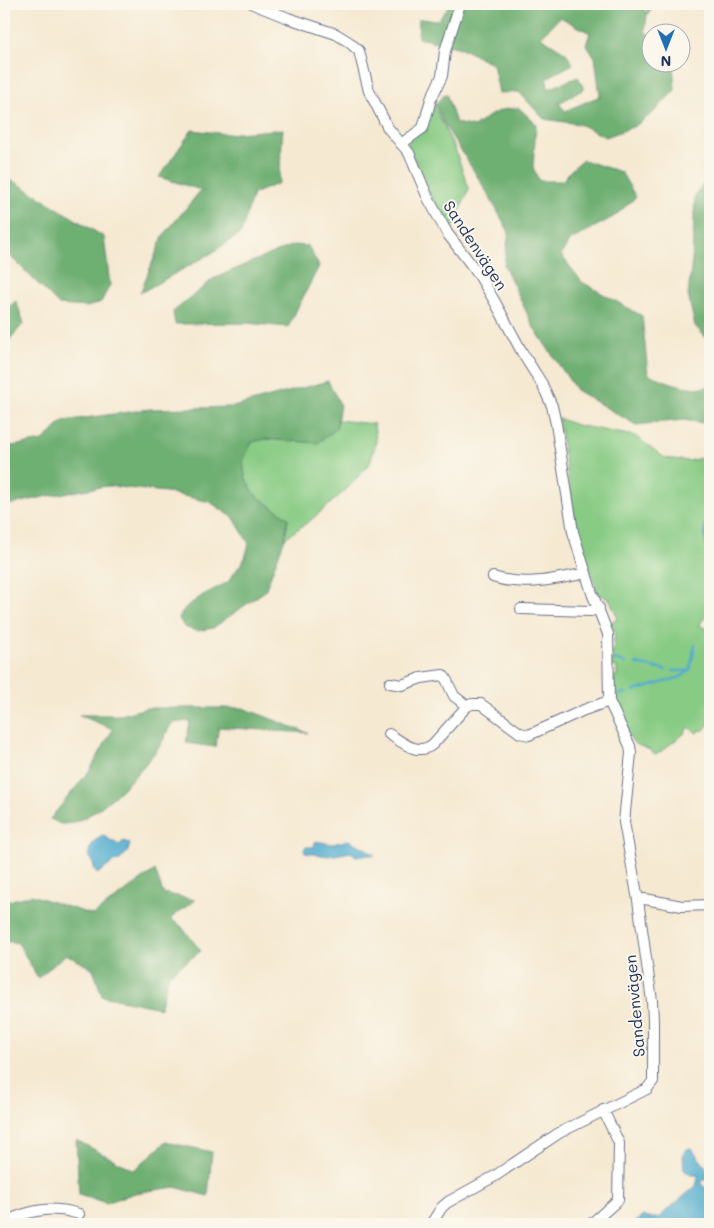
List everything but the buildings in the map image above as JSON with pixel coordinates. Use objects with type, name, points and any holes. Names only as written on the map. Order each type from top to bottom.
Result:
[{"type":"street","name":"Sandenvägen","points":[[253,4],[336,34],[355,46],[362,57],[371,96],[388,128],[408,153],[428,198],[447,233],[478,275],[546,390],[556,424],[573,532],[608,634],[608,701],[630,746],[631,754],[624,822],[638,900],[652,1010],[655,1078],[652,1085],[648,1088],[559,1133],[495,1176],[448,1202],[442,1207],[431,1224]]},
{"type":"street","points":[[401,144],[423,128],[431,99],[442,76],[445,51],[460,4]]},
{"type":"street","points":[[493,577],[516,582],[586,573]]},
{"type":"street","points":[[521,609],[591,611],[599,608]]},
{"type":"street","points":[[390,683],[402,685],[421,678],[443,676],[446,678],[454,696],[467,706]]},
{"type":"street","points":[[388,734],[414,748],[426,749],[433,744],[467,706],[481,704],[520,733],[529,735],[608,701]]},
{"type":"street","points":[[638,900],[645,899],[682,906],[710,905]]},
{"type":"street","points":[[591,1224],[618,1200],[619,1143],[603,1110]]},
{"type":"street","points":[[4,1224],[20,1215],[55,1209],[79,1214]]},
{"type":"green space","points":[[448,4],[640,4],[647,14],[647,4],[657,4],[647,15],[646,22],[642,22],[642,72],[674,72],[675,90],[654,112],[635,126],[606,137],[579,124],[544,119],[519,92],[499,93],[493,64],[461,48],[418,38],[419,19],[438,20],[447,9]],"holes":[[[560,17],[590,33],[586,45],[595,57],[600,96],[565,111],[559,103],[584,89],[578,77],[548,89],[547,78],[573,64],[566,53],[541,37]]]},
{"type":"green space","points":[[446,93],[456,123],[474,127],[495,113],[505,109],[519,108],[536,124],[533,167],[539,181],[562,181],[583,160],[621,172],[636,197],[615,216],[569,241],[561,255],[582,282],[642,316],[648,374],[687,387],[710,386],[710,424],[683,420],[636,425],[576,390],[534,328],[504,265],[509,232],[484,187],[444,124],[435,104]]},
{"type":"green space","points":[[433,104],[455,149],[469,189],[451,232],[441,217],[408,147],[408,143]]},
{"type":"green space","points":[[283,129],[279,183],[253,194],[241,233],[212,253],[140,293],[163,236],[201,190],[159,177],[192,130],[227,134]]},
{"type":"green space","points":[[4,178],[17,183],[104,237],[110,285],[101,302],[87,307],[59,305],[4,250]]},
{"type":"green space","points":[[706,180],[710,180],[710,342],[695,326],[688,295],[692,261],[695,196]]},
{"type":"green space","points":[[294,245],[308,246],[319,266],[288,327],[246,323],[175,324],[173,312],[213,279]]},
{"type":"green space","points":[[16,301],[24,323],[4,346],[4,311]]},
{"type":"green space","points":[[328,381],[340,404],[336,429],[317,443],[265,439],[252,442],[243,461],[245,477],[254,494],[288,518],[285,538],[265,591],[213,628],[197,631],[184,627],[179,618],[185,608],[203,595],[228,582],[245,558],[249,544],[234,518],[210,502],[166,492],[107,486],[4,506],[4,445],[12,446],[43,441],[63,421],[150,409],[233,407]]},
{"type":"green space","points":[[558,418],[576,425],[635,436],[665,458],[688,461],[710,456],[710,510],[705,525],[705,539],[710,568],[706,591],[710,594],[710,605],[708,614],[700,626],[710,630],[710,723],[704,730],[697,733],[688,727],[685,733],[656,755],[650,750],[635,744],[613,705],[611,677],[617,676],[617,667],[611,666],[615,632],[610,622],[618,619],[610,600],[598,593],[577,533]]},
{"type":"green space","points":[[338,420],[374,424],[376,442],[370,463],[346,490],[311,520],[285,538],[288,518],[254,494],[245,477],[243,461],[252,442],[265,439],[317,443],[336,429]]},
{"type":"green space","points":[[146,708],[243,708],[308,733],[219,727],[215,747],[186,743],[190,721],[172,723],[161,744],[151,757],[129,782],[101,807],[74,822],[61,824],[50,819],[90,770],[113,729],[79,715],[121,715]]},
{"type":"green space","points":[[155,870],[163,893],[195,900],[170,919],[181,926],[201,951],[169,974],[160,1008],[102,996],[93,969],[66,954],[38,978],[18,943],[4,941],[4,902],[31,895],[93,915]]},
{"type":"green space","points":[[76,1140],[134,1170],[166,1142],[212,1152],[208,1196],[175,1187],[135,1193],[106,1203],[79,1194]]},
{"type":"water","points":[[710,510],[710,568],[705,539],[705,525]]},
{"type":"water","points":[[710,568],[710,594],[706,592],[706,588]]},
{"type":"water","points":[[102,835],[119,845],[124,841],[130,844],[128,851],[119,861],[114,862],[97,874],[88,855],[93,844]]},
{"type":"water","points":[[348,840],[375,855],[356,856],[351,852],[329,856],[305,853],[304,849],[306,847],[314,847],[315,841],[333,844]]},
{"type":"water","points":[[691,1148],[710,1172],[710,1180],[702,1180],[702,1185],[710,1191],[710,1224],[632,1224],[643,1216],[658,1218],[696,1186],[698,1175],[691,1175],[684,1170],[683,1154],[687,1149]]},
{"type":"waterway","points":[[634,691],[681,677],[690,670],[695,645]]},
{"type":"waterway","points":[[614,660],[626,663]]},
{"type":"waterway","points":[[636,664],[666,670]]},
{"type":"waterway","points":[[673,671],[687,671]]},
{"type":"waterway","points":[[612,697],[626,693]]}]
